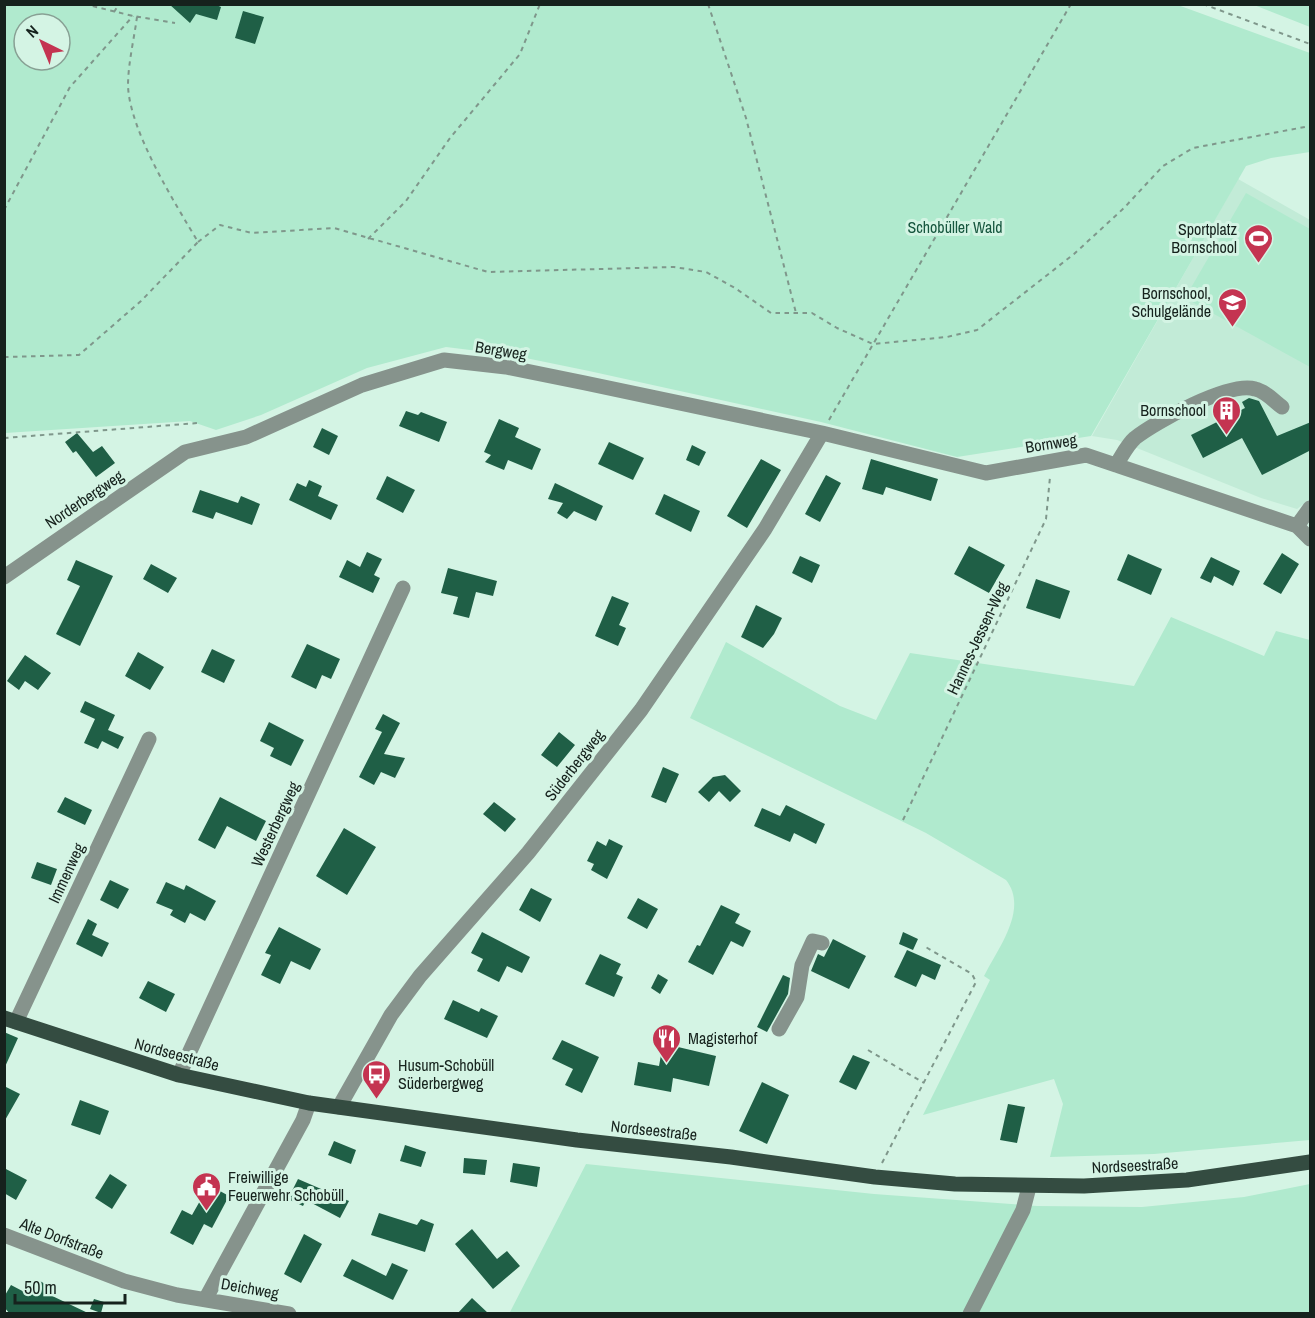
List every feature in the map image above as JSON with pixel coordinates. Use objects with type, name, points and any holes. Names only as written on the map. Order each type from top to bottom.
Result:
[{"type":"main road","name":"Nordseestraße","points":[[10,1020],[179,1075],[309,1103],[875,1177],[955,1184],[1029,1186],[1187,1180],[1311,1162]]},
{"type":"street","name":"Bergweg","points":[[185,452],[246,437],[362,385],[444,360],[506,368],[822,433]]},
{"type":"street","points":[[1116,465],[1134,439],[1153,426],[1177,411],[1221,394],[1246,387],[1255,389],[1282,407]]},
{"type":"street","name":"Bornweg","points":[[822,433],[986,473],[1086,455],[1297,526],[1311,538]]},
{"type":"street","name":"Süderbergweg","points":[[339,1107],[402,999],[528,853],[641,710],[765,529],[822,433]]},
{"type":"street","name":"Norderbergweg","points":[[4,576],[185,452]]},
{"type":"street","points":[[1297,526],[1311,508]]},
{"type":"street","name":"Westerbergweg","points":[[179,1075],[403,588]]},
{"type":"street","name":"Immenweg","points":[[10,1020],[149,739]]},
{"type":"street","points":[[779,1029],[797,997],[802,965],[813,941],[822,943]]},
{"type":"street","points":[[206,1298],[303,1120],[309,1103]]},
{"type":"street","points":[[970,1314],[1023,1210],[1029,1186]]},
{"type":"street","name":"Alte Dorfstraße","points":[[4,1235],[124,1281],[177,1295],[206,1298]]},
{"type":"street","name":"Deichweg","points":[[206,1298],[289,1314]]},
{"type":"path","points":[[84,4],[135,17],[176,23]]},
{"type":"path","points":[[114,12],[120,4]]},
{"type":"path","points":[[368,239],[406,201],[450,138],[519,54],[540,4]]},
{"type":"path","points":[[708,4],[746,118],[796,315]]},
{"type":"path","points":[[822,433],[1071,4]]},
{"type":"path","points":[[1203,4],[1311,44]]},
{"type":"path","points":[[4,210],[70,87],[135,17]]},
{"type":"path","points":[[135,17],[128,87],[140,134],[164,185],[198,243]]},
{"type":"path","points":[[4,357],[79,354],[141,301],[198,243],[220,225],[252,233],[334,228],[488,272],[674,267],[706,272],[735,288],[771,314],[812,313],[837,328],[873,344],[947,337],[977,330],[1074,254],[1124,208],[1162,166],[1193,148],[1311,126]]},
{"type":"path","points":[[4,438],[198,423]]},
{"type":"path","name":"Hannes-Jessen-Weg","points":[[903,820],[1046,519],[1050,476],[1046,461]]},
{"type":"path","points":[[875,1177],[976,982],[972,974],[924,946]]},
{"type":"path","points":[[868,1050],[924,1083]]},
{"type":"shaded area","name":"Bornschool, Schulgelände","points":[[1238,179],[1310,220],[1310,499],[1297,509],[1261,498],[1117,440],[1092,436]]},
{"type":"green space","name":"Schobüller Wald","points":[[1175,4],[1310,53],[1310,152],[1271,158],[1246,166],[1091,436],[957,457],[821,422],[589,371],[511,355],[446,347],[367,368],[261,415],[216,430],[190,421],[5,433],[5,5]]},
{"type":"green space","points":[[1254,5],[1310,5],[1310,27]]},
{"type":"green space","name":"Sportplatz Bornschool","points":[[1246,193],[1310,229],[1310,367],[1185,298]]},
{"type":"green space","points":[[1171,617],[1264,656],[1276,631],[1310,640],[1310,1140],[1154,1154],[1050,1157],[1063,1104],[1054,1079],[923,1115],[990,980],[984,976],[1003,941],[1013,916],[1012,891],[1006,880],[926,833],[690,718],[726,642],[840,706],[876,720],[910,653],[1134,686]]},
{"type":"green space","points":[[586,1164],[874,1194],[1037,1206],[1142,1207],[1244,1197],[1310,1184],[1310,1313],[509,1314]]},
{"type":"building","points":[[169,4],[214,4],[221,7],[217,20],[196,14],[190,23]]},
{"type":"building","points":[[243,11],[264,17],[255,44],[235,38]]},
{"type":"building","name":"Bornschool","points":[[1249,398],[1259,401],[1277,436],[1311,422],[1311,450],[1262,475],[1242,438],[1203,458],[1191,435],[1245,408],[1242,402]]},
{"type":"building","points":[[406,411],[418,415],[421,412],[447,422],[439,442],[399,426]]},
{"type":"building","points":[[499,419],[519,428],[515,437],[541,449],[532,470],[508,460],[504,470],[485,462],[491,455],[484,452]]},
{"type":"building","points":[[322,428],[338,436],[329,455],[313,447]]},
{"type":"building","points":[[77,433],[93,452],[102,446],[115,463],[96,477],[76,451],[73,453],[65,442]]},
{"type":"building","points":[[609,442],[644,458],[633,480],[598,464]]},
{"type":"building","points":[[692,445],[706,452],[699,466],[686,460]]},
{"type":"building","points":[[761,459],[781,470],[747,528],[727,516]]},
{"type":"building","points":[[871,459],[938,479],[931,501],[886,487],[883,495],[862,489]]},
{"type":"building","points":[[826,475],[841,483],[820,522],[805,514]]},
{"type":"building","points":[[387,476],[415,490],[403,513],[376,499]]},
{"type":"building","points":[[309,480],[322,486],[318,496],[338,505],[331,520],[289,500],[297,483],[306,487]]},
{"type":"building","points":[[555,483],[603,506],[596,521],[574,511],[567,519],[557,513],[563,503],[548,499]]},
{"type":"building","points":[[200,490],[238,503],[241,496],[260,504],[252,525],[216,512],[213,519],[192,512]]},
{"type":"building","points":[[664,494],[700,511],[691,532],[655,514]]},
{"type":"building","points":[[969,546],[1005,565],[989,593],[954,574]]},
{"type":"building","points":[[367,552],[382,559],[374,575],[380,578],[373,593],[339,577],[347,560],[360,567]]},
{"type":"building","points":[[1282,553],[1299,564],[1281,594],[1263,584]]},
{"type":"building","points":[[1128,554],[1162,569],[1151,595],[1117,580]]},
{"type":"building","points":[[800,556],[820,565],[812,583],[792,573]]},
{"type":"building","points":[[1211,557],[1240,571],[1233,586],[1214,576],[1211,583],[1200,578]]},
{"type":"building","points":[[76,560],[113,576],[80,646],[56,634],[80,586],[67,580]]},
{"type":"building","points":[[151,564],[177,578],[168,593],[143,579]]},
{"type":"building","points":[[448,568],[497,581],[493,596],[476,592],[469,618],[453,614],[458,597],[441,593]]},
{"type":"building","points":[[1036,579],[1070,591],[1060,619],[1026,608]]},
{"type":"building","points":[[612,596],[629,603],[619,625],[626,628],[618,646],[595,636]]},
{"type":"building","points":[[756,605],[782,618],[774,634],[763,648],[741,637]]},
{"type":"building","points":[[307,644],[340,659],[331,679],[322,675],[316,689],[291,677]]},
{"type":"building","points":[[212,649],[235,660],[224,683],[201,672]]},
{"type":"building","points":[[138,652],[164,667],[150,690],[125,676]]},
{"type":"building","points":[[25,655],[51,673],[38,690],[25,681],[19,690],[7,681]]},
{"type":"building","points":[[85,701],[115,715],[108,730],[124,737],[118,749],[102,741],[98,749],[84,743],[95,719],[80,712]]},
{"type":"building","points":[[383,714],[400,723],[384,754],[405,758],[395,778],[381,772],[374,785],[359,777],[382,732],[375,729]]},
{"type":"building","points":[[269,722],[304,740],[291,766],[270,756],[274,748],[260,741]]},
{"type":"building","points":[[559,732],[575,745],[557,767],[541,755]]},
{"type":"building","points":[[663,767],[679,774],[666,803],[651,797]]},
{"type":"building","points":[[725,775],[741,791],[730,802],[719,791],[709,802],[698,792],[713,777]]},
{"type":"building","points":[[65,797],[92,810],[85,825],[57,812]]},
{"type":"building","points":[[220,797],[266,821],[256,841],[227,826],[215,849],[198,840]]},
{"type":"building","points":[[494,802],[516,819],[505,832],[483,814]]},
{"type":"building","points":[[786,805],[825,824],[816,844],[794,833],[790,842],[754,826],[762,808],[780,816]]},
{"type":"building","points":[[344,828],[376,847],[347,895],[316,876]]},
{"type":"building","points":[[609,839],[623,846],[607,879],[591,870],[594,864],[587,861],[597,841],[606,846]]},
{"type":"building","points":[[37,862],[57,869],[51,885],[31,878]]},
{"type":"building","points":[[110,880],[129,889],[118,909],[100,900]]},
{"type":"building","points":[[166,882],[184,890],[186,885],[216,901],[205,921],[190,913],[185,923],[170,915],[173,910],[156,903]]},
{"type":"building","points":[[531,888],[552,899],[540,922],[519,910]]},
{"type":"building","points":[[638,898],[658,909],[647,929],[627,918]]},
{"type":"building","points":[[721,905],[740,914],[735,923],[751,931],[743,947],[731,941],[713,975],[688,962],[697,945],[700,946]]},
{"type":"building","points":[[88,919],[97,924],[92,935],[109,943],[102,957],[76,944]]},
{"type":"building","points":[[279,927],[321,949],[310,970],[291,961],[280,984],[261,975],[271,955],[265,953]]},
{"type":"building","points":[[482,932],[530,957],[522,973],[507,966],[499,982],[477,971],[483,959],[471,953]]},
{"type":"building","points":[[903,932],[918,939],[913,950],[899,944]]},
{"type":"building","points":[[833,939],[866,956],[849,989],[811,971],[818,954],[824,957]]},
{"type":"building","points":[[907,950],[941,965],[935,980],[922,974],[916,987],[894,977]]},
{"type":"building","points":[[600,954],[621,964],[616,974],[623,977],[614,997],[585,984]]},
{"type":"building","points":[[658,974],[668,980],[660,994],[651,988]]},
{"type":"building","points":[[783,975],[790,978],[788,994],[767,1032],[757,1027]]},
{"type":"building","points":[[148,981],[175,994],[166,1012],[139,998]]},
{"type":"building","points":[[453,1000],[479,1012],[481,1008],[498,1016],[487,1038],[444,1019]]},
{"type":"building","points":[[4,1032],[18,1038],[4,1069]]},
{"type":"building","points":[[665,1033],[680,1036],[678,1047],[716,1056],[709,1086],[673,1078],[671,1092],[634,1085],[638,1062],[659,1066]]},
{"type":"building","points":[[562,1040],[599,1057],[582,1093],[565,1085],[573,1069],[552,1059]]},
{"type":"building","points":[[853,1055],[870,1062],[856,1090],[839,1082]]},
{"type":"building","points":[[762,1082],[789,1095],[767,1144],[739,1131]]},
{"type":"building","points":[[4,1086],[20,1094],[4,1122]]},
{"type":"building","points":[[80,1100],[109,1111],[100,1135],[71,1125]]},
{"type":"building","points":[[1008,1104],[1025,1107],[1017,1143],[1000,1140]]},
{"type":"building","points":[[334,1141],[356,1150],[351,1164],[328,1155]]},
{"type":"building","points":[[405,1145],[426,1152],[421,1167],[400,1161]]},
{"type":"building","points":[[464,1158],[487,1160],[485,1175],[463,1173]]},
{"type":"building","points":[[513,1163],[540,1167],[537,1187],[510,1182]]},
{"type":"building","points":[[4,1168],[27,1180],[16,1200],[4,1193]]},
{"type":"building","points":[[110,1174],[127,1185],[112,1209],[95,1198]]},
{"type":"building","points":[[298,1179],[349,1201],[340,1218],[306,1200],[303,1206],[288,1199]]},
{"type":"building","name":"Freiwillige Feuerwehr Schobüll","points":[[209,1185],[229,1196],[212,1228],[204,1224],[193,1245],[170,1233],[182,1210],[192,1215]]},
{"type":"building","points":[[379,1213],[417,1225],[421,1219],[434,1224],[425,1252],[371,1235]]},
{"type":"building","points":[[472,1229],[497,1259],[507,1251],[520,1266],[493,1289],[455,1244]]},
{"type":"building","points":[[304,1234],[322,1244],[301,1283],[284,1274]]},
{"type":"building","points":[[352,1259],[386,1276],[392,1263],[408,1270],[393,1300],[343,1276]]},
{"type":"building","points":[[38,1280],[49,1286],[46,1293],[90,1314],[10,1314],[4,1307],[4,1297],[11,1285],[30,1295]]},
{"type":"building","points":[[472,1298],[489,1314],[457,1314]]},
{"type":"building","points":[[94,1299],[104,1302],[101,1313],[90,1309]]},
{"type":"place","name":"Sportplatz Bornschool","points":[[1258,264]]},
{"type":"place","name":"Bornschool, Schulgelände","points":[[1232,328]]},
{"type":"place","name":"Bornschool","points":[[1227,436]]},
{"type":"place","name":"Magisterhof","points":[[667,1064]]},
{"type":"place","name":"Husum-Schobüll Süderbergweg","points":[[377,1100]]},
{"type":"place","name":"Freiwillige Feuerwehr Schobüll","points":[[207,1212]]}]
